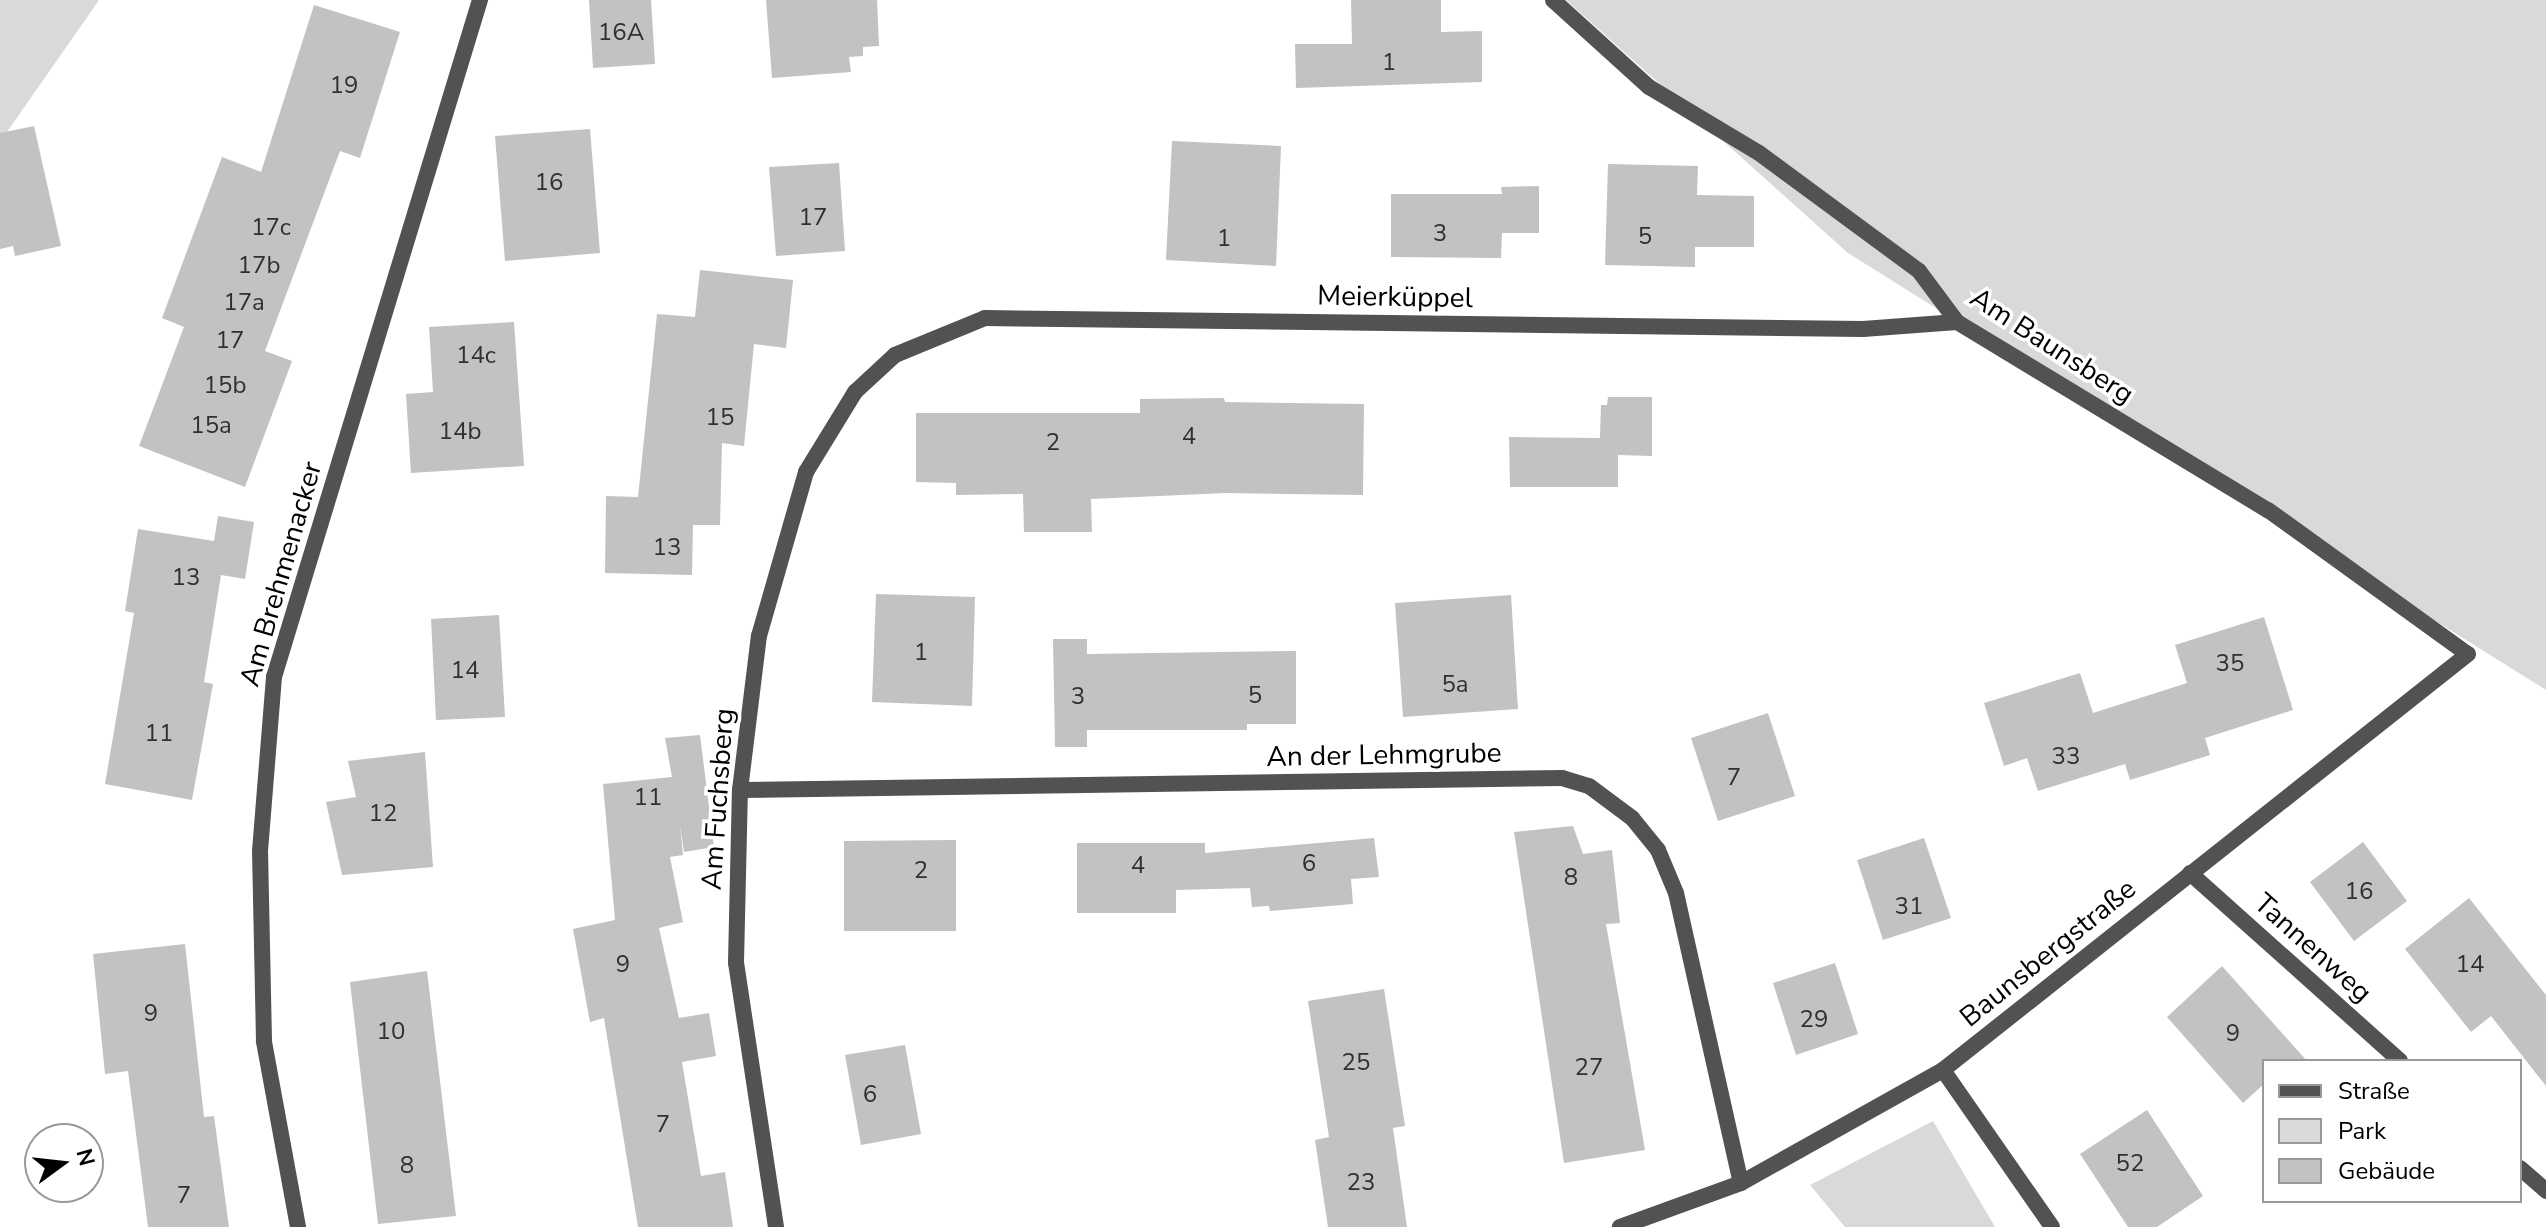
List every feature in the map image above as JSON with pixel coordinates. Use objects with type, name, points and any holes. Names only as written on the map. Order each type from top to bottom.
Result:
[{"type":"street","name":"Am Brehmenacker","points":[[298,1227],[264,1041],[260,851],[274,677],[480,0]]},
{"type":"street","name":"Am Baunsberg","points":[[1553,0],[1649,87],[1759,153],[1919,271],[1957,322],[2268,510],[2468,654]]},
{"type":"street","name":"Meierküppel","points":[[855,392],[895,355],[985,318],[1863,329],[1957,322]]},
{"type":"street","name":"Am Fuchsberg","points":[[776,1227],[736,963],[740,790],[759,636],[778,558],[806,472],[855,392]]},
{"type":"street","name":"Baunsbergstraße","points":[[1620,1227],[1741,1183],[1943,1070],[2468,654]]},
{"type":"street","name":"An der Lehmgrube","points":[[740,790],[1562,778],[1589,786],[1632,818],[1658,850],[1676,893],[1741,1183]]},
{"type":"street","name":"Tannenweg","points":[[2190,873],[2398,1059]]},
{"type":"street","points":[[1943,1070],[2052,1227]]},
{"type":"street","points":[[2522,1170],[2546,1191]]},
{"type":"green space","points":[[0,0],[99,0],[0,142]]},
{"type":"green space","points":[[1566,0],[2546,0],[2546,690],[1848,253]]},
{"type":"green space","points":[[1933,1121],[1995,1227],[1845,1227],[1810,1185]]},
{"type":"building","points":[[589,0],[651,0],[655,64],[593,68]]},
{"type":"building","points":[[766,0],[877,0],[879,46],[863,47],[863,56],[849,57],[851,72],[772,78]]},
{"type":"building","points":[[1351,0],[1441,0],[1441,32],[1482,31],[1482,82],[1296,88],[1295,44],[1352,44]]},
{"type":"building","points":[[314,5],[400,32],[360,158],[340,151],[265,351],[292,361],[245,487],[139,446],[184,327],[162,318],[222,157],[261,172]]},
{"type":"building","points":[[34,126],[61,246],[15,256],[13,246],[0,249],[0,133]]},
{"type":"building","points":[[590,129],[600,253],[505,261],[495,136]]},
{"type":"building","points":[[1172,141],[1281,146],[1276,266],[1166,260]]},
{"type":"building","points":[[839,163],[845,251],[776,256],[769,167]]},
{"type":"building","points":[[1608,164],[1698,166],[1697,195],[1754,196],[1754,247],[1695,247],[1695,267],[1605,265]]},
{"type":"building","points":[[1539,186],[1539,233],[1502,233],[1501,258],[1391,257],[1391,194],[1502,194],[1501,187]]},
{"type":"building","points":[[700,270],[793,280],[786,348],[754,344],[744,446],[722,443],[720,525],[693,525],[692,575],[605,573],[606,496],[638,497],[657,314],[695,317]]},
{"type":"building","points":[[514,322],[524,466],[411,473],[406,394],[433,392],[429,327]]},
{"type":"building","points":[[1608,397],[1652,397],[1652,456],[1618,455],[1618,487],[1510,487],[1509,437],[1600,438],[1601,405],[1607,405]]},
{"type":"building","points":[[1224,398],[1225,402],[1364,404],[1363,495],[1226,493],[1091,499],[1092,532],[1024,532],[1023,494],[956,495],[956,483],[916,482],[916,413],[1140,413],[1140,399]]},
{"type":"building","points":[[218,516],[254,522],[245,579],[221,575],[204,682],[213,684],[192,800],[105,784],[134,613],[125,611],[138,529],[214,541]]},
{"type":"building","points":[[876,594],[975,597],[972,706],[872,702]]},
{"type":"building","points":[[1511,595],[1518,709],[1403,717],[1395,603]]},
{"type":"building","points":[[499,615],[505,717],[436,720],[431,619]]},
{"type":"building","points":[[2264,617],[2293,710],[2205,738],[2210,755],[2130,780],[2125,764],[2038,791],[2027,758],[2004,766],[1984,703],[2080,673],[2093,713],[2187,683],[2175,645]]},
{"type":"building","points":[[1053,639],[1087,639],[1087,654],[1296,651],[1296,724],[1247,724],[1247,730],[1087,730],[1087,747],[1055,747]]},
{"type":"building","points":[[1768,713],[1795,796],[1718,821],[1691,738]]},
{"type":"building","points":[[700,735],[714,847],[684,852],[680,826],[683,855],[670,857],[683,922],[659,928],[679,1018],[709,1013],[716,1056],[682,1062],[701,1176],[725,1172],[733,1227],[638,1227],[604,1018],[590,1022],[573,929],[615,920],[603,784],[672,777],[665,738]]},
{"type":"building","points":[[425,752],[433,867],[342,875],[326,802],[356,797],[348,761]]},
{"type":"building","points":[[1573,826],[1583,854],[1612,850],[1620,923],[1606,924],[1645,1150],[1564,1163],[1514,832]]},
{"type":"building","points":[[1374,838],[1379,877],[1351,879],[1353,904],[1270,911],[1269,906],[1252,907],[1250,888],[1176,890],[1176,913],[1077,913],[1077,843],[1205,843],[1205,853]]},
{"type":"building","points":[[1924,838],[1951,918],[1883,940],[1857,860]]},
{"type":"building","points":[[956,840],[956,931],[844,931],[844,841]]},
{"type":"building","points":[[2363,842],[2407,901],[2354,941],[2310,882]]},
{"type":"building","points":[[2469,898],[2546,995],[2546,1086],[2491,1016],[2471,1032],[2405,949]]},
{"type":"building","points":[[185,944],[204,1117],[214,1116],[229,1227],[148,1227],[128,1071],[105,1074],[93,954]]},
{"type":"building","points":[[1835,963],[1858,1034],[1796,1055],[1773,983]]},
{"type":"building","points":[[2222,966],[2305,1059],[2262,1059],[2262,1086],[2243,1103],[2167,1017]]},
{"type":"building","points":[[427,971],[456,1216],[378,1224],[350,982]]},
{"type":"building","points":[[1384,989],[1405,1126],[1393,1128],[1407,1227],[1328,1227],[1315,1140],[1329,1137],[1308,1001]]},
{"type":"building","points":[[905,1045],[921,1134],[861,1145],[845,1055]]},
{"type":"building","points":[[2147,1110],[2203,1196],[2157,1227],[2128,1227],[2080,1154]]}]
